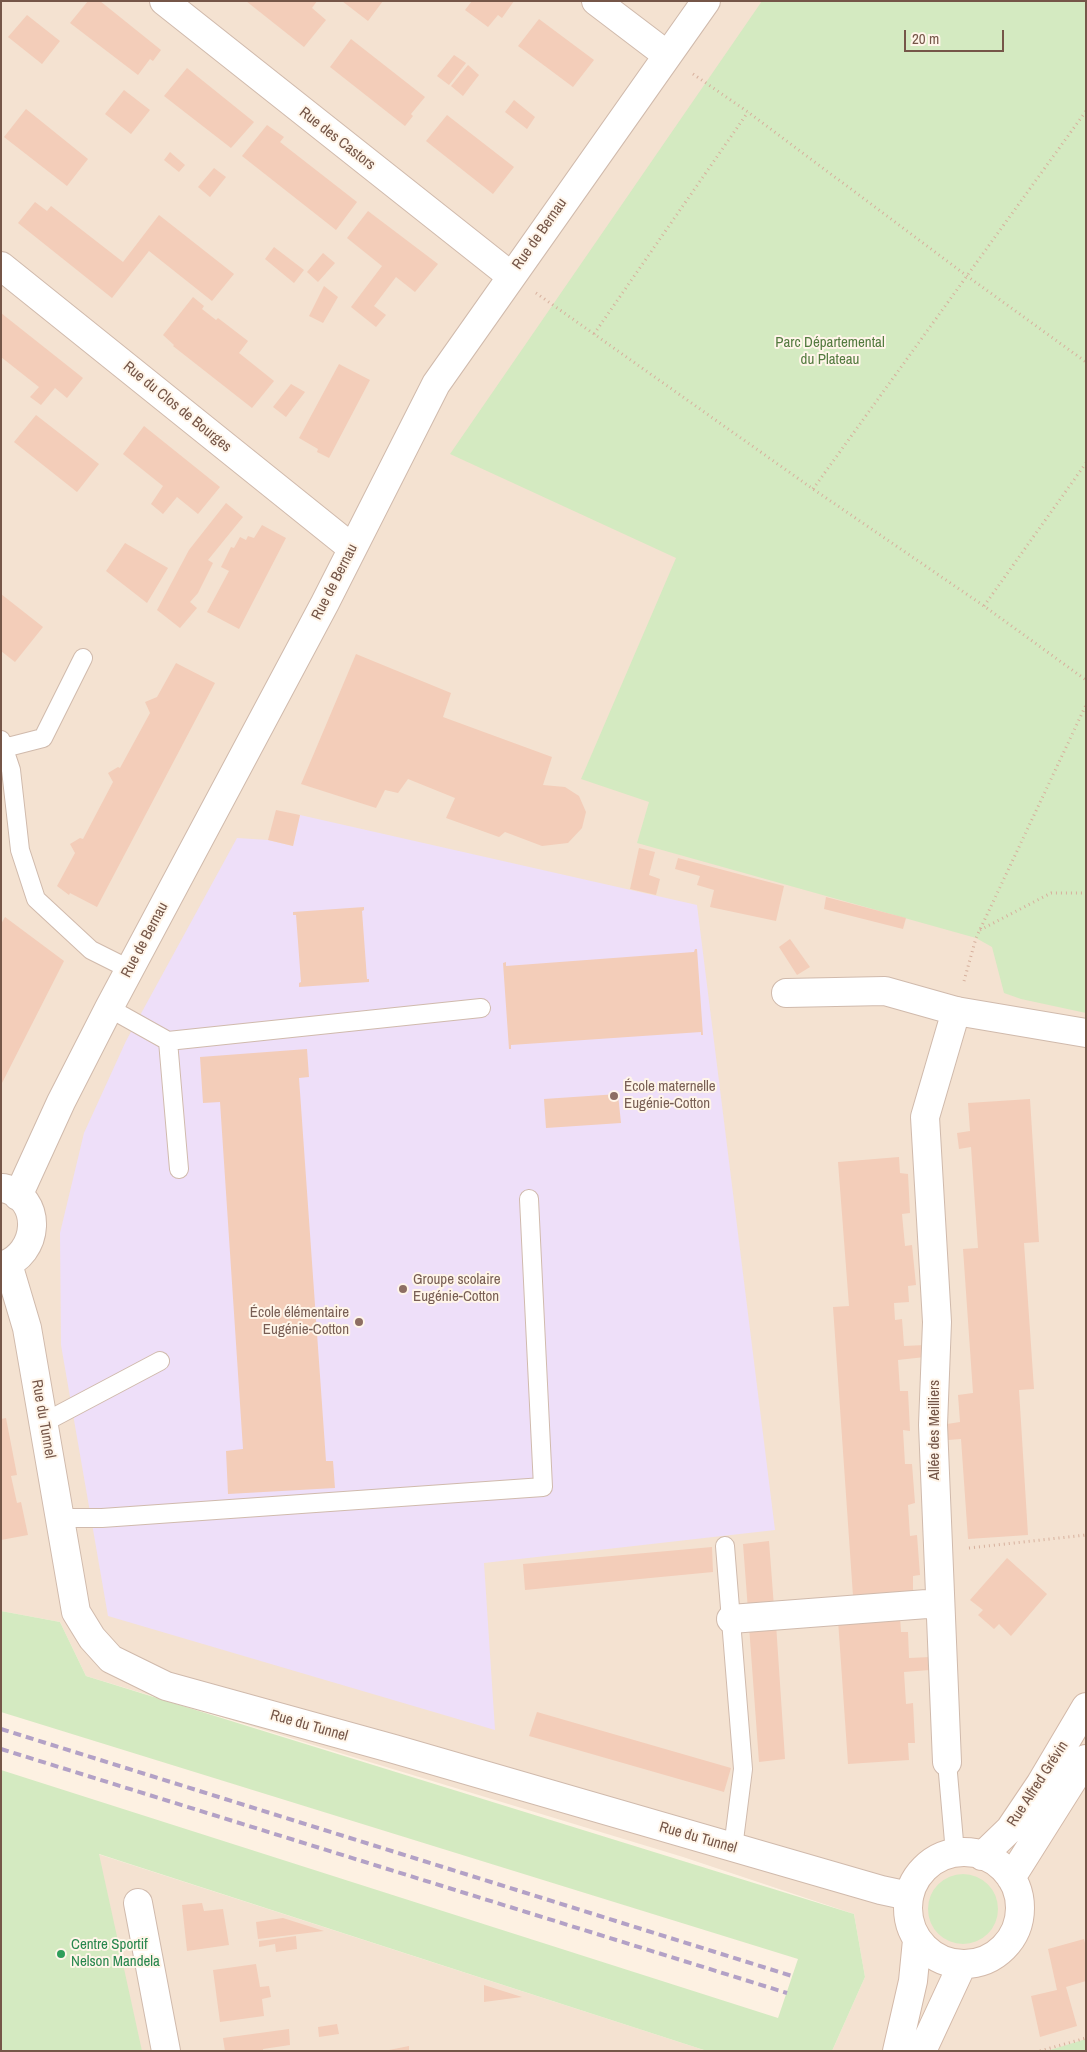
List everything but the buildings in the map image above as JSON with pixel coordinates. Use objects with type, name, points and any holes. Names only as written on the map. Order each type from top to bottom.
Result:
[{"type":"street","name":"Rue des Castors","points":[[164,1],[511,276]]},
{"type":"street","points":[[596,1],[666,55]]},
{"type":"street","name":"Rue de Bernau","points":[[10,1192],[61,1102],[129,969],[325,603],[436,384],[666,55],[706,1]]},
{"type":"street","name":"Rue du Clos de Bourges","points":[[1,266],[352,548]]},
{"type":"street","points":[[786,993],[885,991],[956,1011],[1086,1033]]},
{"type":"street","name":"Allée des Meilliers","points":[[947,1762],[933,1424],[937,1322],[925,1117],[956,1011]]},
{"type":"street","points":[[4,1265],[19,1256],[28,1245],[32,1233],[32,1219],[29,1212],[10,1192]]},
{"type":"street","name":"Rue du Tunnel","points":[[4,1265],[27,1328],[76,1612],[92,1638],[111,1659],[166,1686],[394,1749],[880,1890],[909,1896]]},
{"type":"street","points":[[731,1619],[940,1603]]},
{"type":"street","name":"Rue Alfred Grévin","points":[[982,1856],[1010,1829],[1041,1783],[1086,1707]]},
{"type":"street","name":"Rue Alfred Grévin","points":[[1011,1878],[1086,1759]]},
{"type":"street","points":[[955,1853],[972,1853],[982,1856],[1001,1866],[1011,1878],[1018,1894],[1020,1911],[1016,1928],[1008,1943],[995,1955],[979,1962],[962,1964],[929,1953],[917,1940],[910,1925],[909,1896],[917,1877],[928,1865],[941,1857],[955,1853]]},
{"type":"street","points":[[138,1903],[166,2051]]},
{"type":"street","points":[[896,2051],[913,1981],[917,1940]]},
{"type":"street","points":[[922,2051],[962,1964]]},
{"type":"lane","points":[[83,658],[43,738],[3,744],[11,770],[20,850],[36,899],[91,950],[129,969]]},
{"type":"lane","points":[[109,1008],[168,1041],[481,1008]]},
{"type":"lane","points":[[168,1041],[179,1169]]},
{"type":"lane","points":[[60,1518],[102,1518],[543,1487],[529,1199]]},
{"type":"lane","points":[[43,1423],[160,1361]]},
{"type":"lane","points":[[725,1546],[743,1769],[733,1848]]},
{"type":"lane","name":"Allée des Meilliers","points":[[947,1762],[955,1853]]},
{"type":"path","points":[[692,72],[966,276],[1086,362]]},
{"type":"path","points":[[813,489],[1086,111]]},
{"type":"path","points":[[594,334],[748,112]]},
{"type":"path","points":[[511,276],[813,489],[984,606],[1086,680]]},
{"type":"path","points":[[984,606],[1086,464]]},
{"type":"path","points":[[956,1011],[980,930],[1086,705]]},
{"type":"path","points":[[980,930],[1051,893],[1086,892]]},
{"type":"path","points":[[938,1552],[1086,1535]]},
{"type":"path","points":[[1040,2051],[1086,2038]]},
{"type":"shaded area","points":[[1,1],[1086,1],[1086,2051],[832,2051],[865,1977],[854,1914],[683,1857],[86,1676],[60,1622],[1,1611]]},
{"type":"shaded area","name":"Groupe scolaire Eugénie-Cotton","points":[[300,815],[697,905],[775,1530],[484,1563],[495,1730],[108,1616],[61,1345],[60,1233],[84,1133],[126,1041],[237,838],[268,840],[293,846]]},
{"type":"shaded area","points":[[98,1854],[707,2051],[1,2051],[1,1856]]},
{"type":"green space","name":"Parc Départemental du Plateau","points":[[762,1],[1086,1],[1086,1013],[1021,999],[1004,993],[992,947],[976,938],[637,843],[649,802],[581,779],[676,558],[450,454]]},
{"type":"green space","points":[[1,1611],[60,1622],[86,1676],[854,1914],[865,1977],[832,2051],[707,2051],[99,1854],[142,2051],[1,2051],[1,1770],[778,2018],[798,1959],[1,1712]]},
{"type":"green space","points":[[963,1874],[976,1877],[988,1884],[995,1896],[998,1909],[995,1922],[988,1934],[976,1941],[963,1944],[950,1941],[938,1934],[931,1922],[928,1909],[931,1896],[938,1884],[950,1877]]},
{"type":"green space","points":[[1086,2039],[1086,2051],[1047,2051]]},
{"type":"railway","points":[[1,1729],[792,1976]]},
{"type":"railway","points":[[1,1749],[787,1993]]},
{"type":"place","name":"École maternelle Eugénie-Cotton","points":[[614,1096]]},
{"type":"place","name":"Groupe scolaire Eugénie-Cotton","points":[[403,1289]]},
{"type":"place","name":"École élémentaire Eugénie-Cotton","points":[[359,1322]]},
{"type":"place","name":"Centre Sportif Nelson Mandela","points":[[61,1954]]}]
